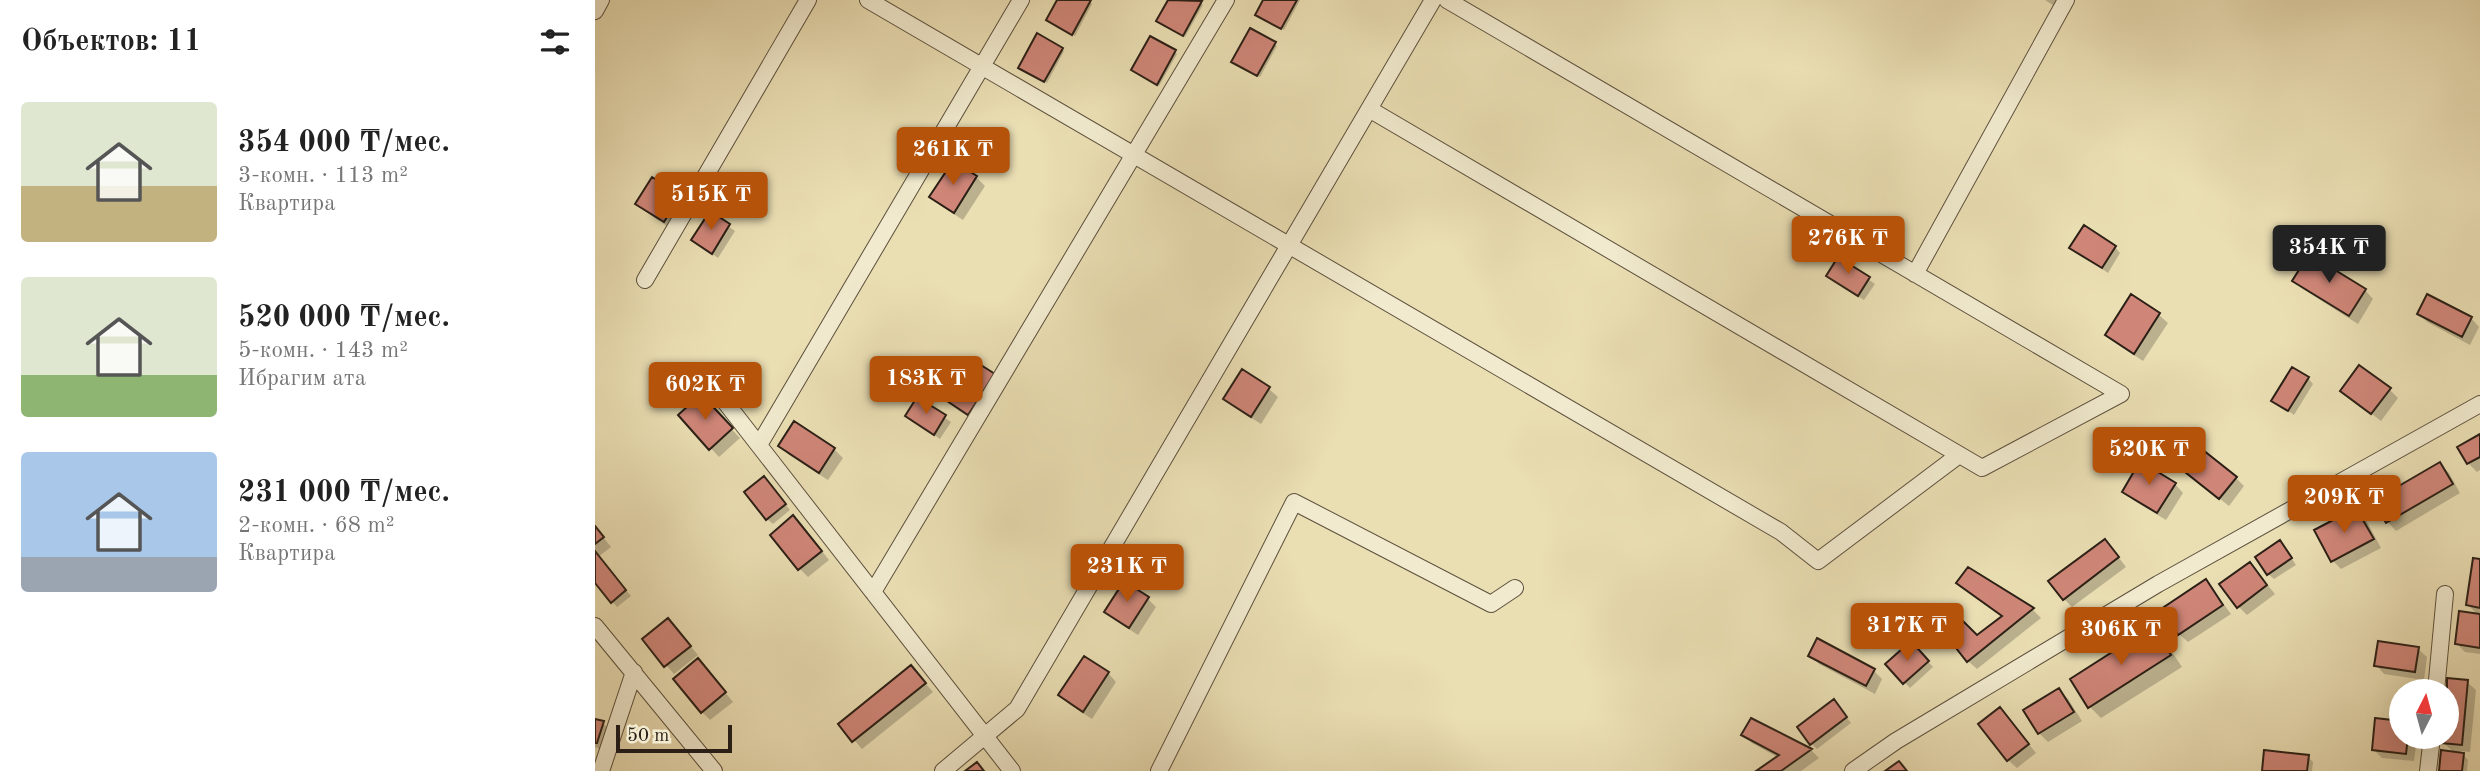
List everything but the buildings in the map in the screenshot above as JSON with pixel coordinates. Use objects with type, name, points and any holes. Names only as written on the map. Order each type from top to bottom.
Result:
[{"type":"street","points":[[595,10],[601,0]]},
{"type":"street","points":[[645,280],[807,0]]},
{"type":"street","points":[[868,0],[1781,532],[1818,561],[1959,455]]},
{"type":"street","points":[[759,445],[1021,0]]},
{"type":"street","points":[[873,592],[1226,0]]},
{"type":"street","points":[[943,771],[1017,709],[1433,0]]},
{"type":"street","points":[[1369,109],[1982,468],[2121,394],[1447,0]]},
{"type":"street","points":[[1915,274],[2066,0]]},
{"type":"street","points":[[726,403],[1012,771]]},
{"type":"street","points":[[1853,771],[1896,741],[2158,584],[2480,404]]},
{"type":"street","points":[[1159,771],[1294,502],[1491,604],[1515,588]]},
{"type":"street","points":[[2437,679],[2445,594]]},
{"type":"street","points":[[595,626],[714,771]]},
{"type":"street","points":[[601,771],[634,672]]},
{"type":"street","points":[[2428,771],[2430,749]]}]
